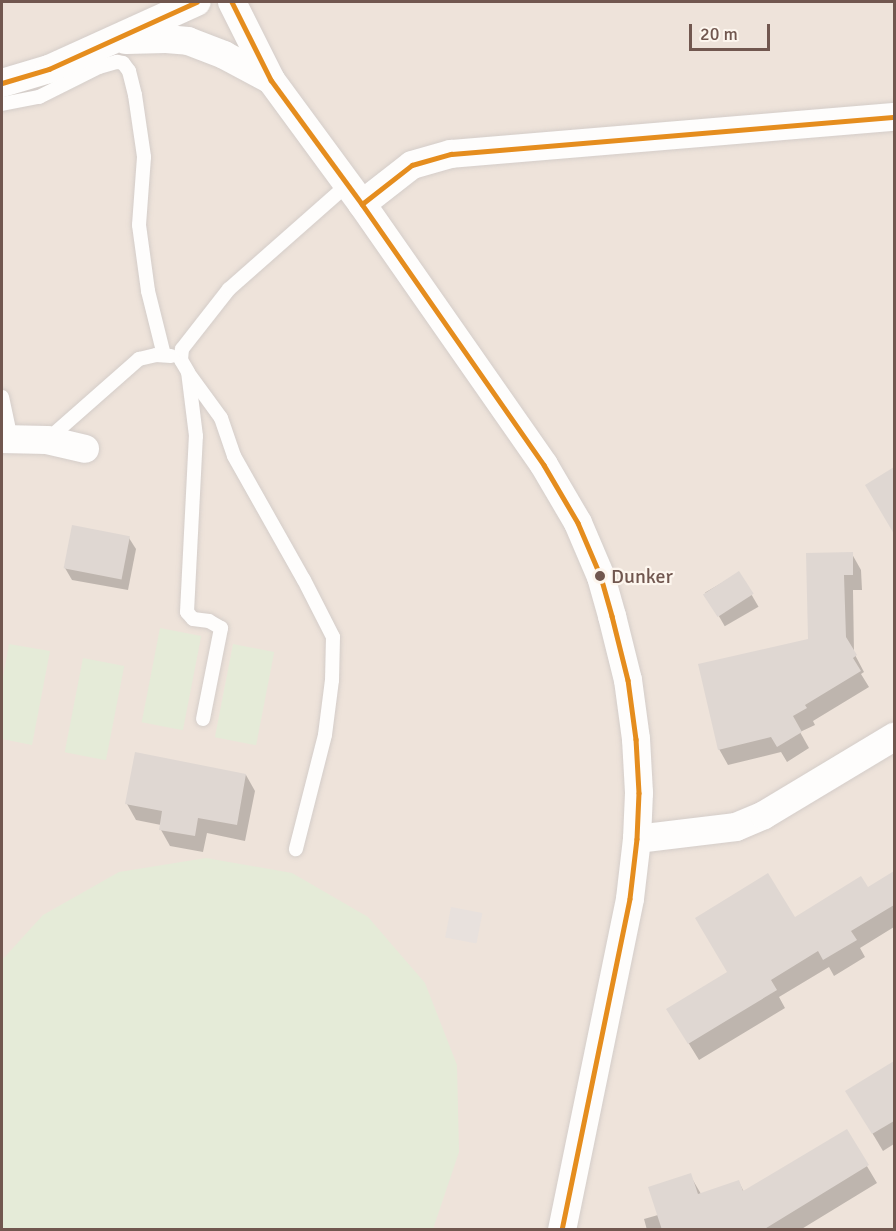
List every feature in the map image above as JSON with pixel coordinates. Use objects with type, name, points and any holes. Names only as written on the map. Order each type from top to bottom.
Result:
[{"type":"street","points":[[2,83],[49,69],[197,2]]},
{"type":"street","points":[[232,2],[271,80],[355,194],[544,465],[578,523],[601,577],[627,681],[636,739],[639,793],[637,839],[630,898],[562,1230]]},
{"type":"street","points":[[114,40],[166,39],[188,42],[224,55],[271,80]]},
{"type":"street","points":[[355,194],[412,165],[451,154],[894,117]]},
{"type":"street","points":[[6,439],[47,440],[85,449]]},
{"type":"street","points":[[637,839],[736,827],[764,816],[894,737]]},
{"type":"lane","points":[[2,104],[39,97],[108,65],[123,63],[129,70],[144,157],[139,225],[148,291],[164,355]]},
{"type":"lane","points":[[204,719],[221,628],[209,621],[193,619],[187,612],[196,436],[182,350],[229,289],[355,194]]},
{"type":"lane","points":[[47,440],[139,359],[164,355],[184,366],[221,418],[234,456],[304,580],[333,637],[332,680],[325,735],[296,849]]},
{"type":"lane","points":[[2,397],[6,439]]},
{"type":"shaded area","points":[[2,2],[894,2],[894,1229],[2,1229]]},
{"type":"shaded area","points":[[451,907],[482,913],[476,944],[445,937]]},
{"type":"green space","points":[[160,628],[201,636],[183,730],[142,722]]},
{"type":"green space","points":[[9,644],[50,651],[32,745],[2,739],[2,683]]},
{"type":"green space","points":[[233,644],[274,652],[256,745],[215,737]]},
{"type":"green space","points":[[83,658],[124,666],[106,760],[65,752]]},
{"type":"green space","points":[[206,858],[292,873],[368,917],[425,983],[457,1065],[459,1152],[433,1229],[2,1229],[2,960],[43,915],[119,872]]},
{"type":"building","points":[[894,467],[894,534],[865,485]]},
{"type":"building","points":[[72,525],[130,536],[122,579],[64,568]]},
{"type":"building","points":[[853,552],[853,575],[844,575],[846,637],[857,655],[853,658],[861,671],[805,705],[807,708],[793,716],[802,732],[777,747],[771,737],[718,750],[698,664],[808,639],[806,553]]},
{"type":"building","points":[[739,571],[754,594],[718,617],[703,594]]},
{"type":"building","points":[[135,752],[246,774],[237,825],[198,818],[195,836],[159,830],[162,811],[125,804]]},
{"type":"building","points":[[894,871],[894,905],[851,931],[857,940],[823,960],[818,951],[771,980],[777,990],[688,1044],[666,1009],[727,972],[695,918],[768,873],[795,917],[861,876],[868,887]]},
{"type":"building","points":[[894,1061],[894,1121],[872,1134],[845,1091]]},
{"type":"building","points":[[847,1129],[869,1165],[763,1230],[662,1230],[648,1187],[691,1173],[698,1194],[739,1180],[743,1191]]},
{"type":"transit line","points":[[2,83],[49,69],[197,2]]},
{"type":"transit line","points":[[232,2],[271,80],[362,204],[544,465],[578,523],[601,577],[612,616],[628,680],[636,739],[639,793],[637,839],[630,899],[562,1230]]},
{"type":"transit line","points":[[362,204],[412,165],[451,154],[894,117]]},
{"type":"place","name":"Dunker","points":[[600,576]]}]
